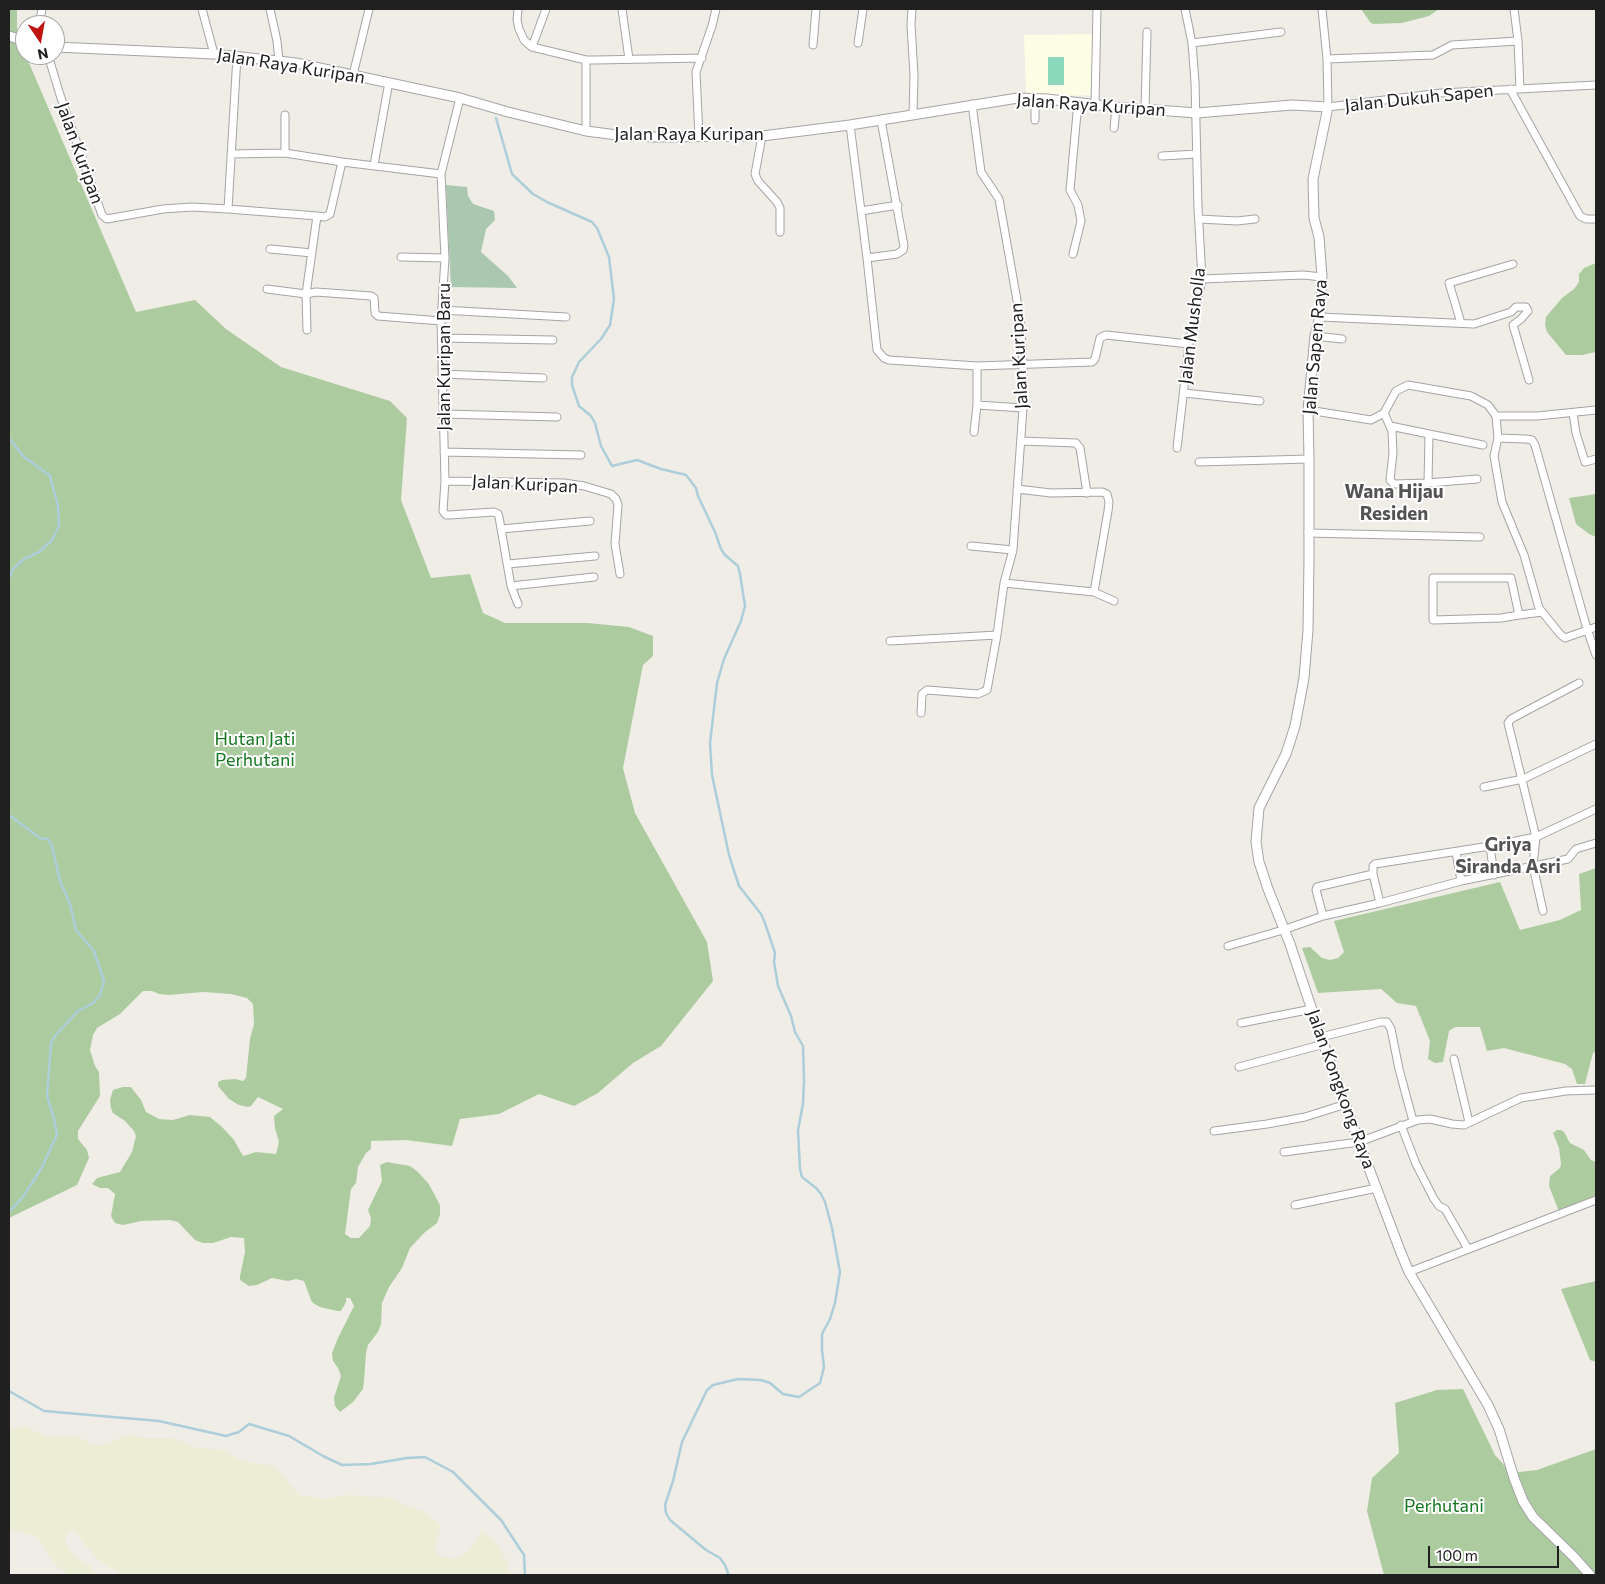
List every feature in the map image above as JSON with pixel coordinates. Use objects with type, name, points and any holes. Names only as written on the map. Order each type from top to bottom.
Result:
[{"type":"street","points":[[202,9],[214,54]]},
{"type":"street","points":[[270,9],[279,61]]},
{"type":"street","points":[[353,75],[369,9]]},
{"type":"street","points":[[518,9],[517,20],[519,29],[524,40],[532,46],[586,60],[702,58]]},
{"type":"street","points":[[532,46],[546,9]]},
{"type":"street","points":[[622,9],[629,59]]},
{"type":"street","points":[[698,137],[696,72],[716,9]]},
{"type":"street","points":[[813,45],[816,9]]},
{"type":"street","points":[[858,42],[862,9]]},
{"type":"street","points":[[912,9],[913,114]]},
{"type":"street","points":[[1096,104],[1097,9]]},
{"type":"street","points":[[1185,9],[1192,43],[1197,112]]},
{"type":"street","name":"Jalan Dukuh Sapen","points":[[1322,9],[1327,59],[1328,108],[1441,94],[1596,85]]},
{"type":"street","points":[[1514,9],[1518,41],[1520,88]]},
{"type":"street","points":[[1145,109],[1147,32]]},
{"type":"street","points":[[1192,43],[1281,32]]},
{"type":"street","points":[[1327,59],[1433,55],[1452,46],[1518,41]]},
{"type":"street","name":"Jalan Raya Kuripan","points":[[65,47],[214,54],[279,61],[460,98],[586,131],[655,137],[762,136],[850,125],[1018,98],[1197,112],[1292,105],[1328,108]]},
{"type":"street","points":[[228,209],[237,56]]},
{"type":"street","points":[[586,60],[586,131]]},
{"type":"street","name":"Jalan Kuripan","points":[[51,65],[104,217],[107,219],[162,209],[192,207],[317,216]]},
{"type":"street","points":[[374,165],[388,82]]},
{"type":"street","points":[[1510,89],[1580,216],[1586,219],[1596,219]]},
{"type":"street","name":"Jalan Kuripan Baru","points":[[460,98],[441,174],[445,258],[441,321],[445,481],[443,511],[446,515],[494,512],[499,517],[511,586],[518,604]]},
{"type":"street","points":[[1035,120],[1036,99]]},
{"type":"street","points":[[1073,254],[1081,221],[1078,205],[1070,190],[1078,102]]},
{"type":"street","name":"Jalan Kuripan","points":[[921,713],[922,694],[928,690],[978,694],[987,690],[998,635],[1004,583],[1012,550],[1022,408],[1023,364],[1020,316],[999,199],[982,172],[972,104]]},
{"type":"street","points":[[1114,128],[1116,107]]},
{"type":"street","name":"Jalan Sapen Raya","points":[[1309,559],[1308,410],[1315,336],[1320,317],[1322,277],[1319,237],[1314,218],[1313,179],[1328,108]]},
{"type":"street","name":"Jalan Musholla","points":[[1177,448],[1189,344],[1202,279],[1197,112]]},
{"type":"street","points":[[285,116],[285,152]]},
{"type":"street","points":[[867,258],[893,255],[903,250],[904,246],[881,120]]},
{"type":"street","points":[[850,125],[877,350],[884,358],[889,360],[977,366],[1092,362],[1095,359],[1100,338],[1106,334],[1189,344]]},
{"type":"street","points":[[762,136],[756,174],[758,182],[777,202],[780,208],[780,232]]},
{"type":"street","points":[[231,154],[285,152],[342,162],[441,174]]},
{"type":"street","points":[[1162,156],[1197,154]]},
{"type":"street","points":[[308,330],[306,294],[317,216],[325,217],[330,214],[342,162]]},
{"type":"street","points":[[861,211],[898,205]]},
{"type":"street","points":[[1199,219],[1237,221],[1256,219]]},
{"type":"street","points":[[270,249],[312,253]]},
{"type":"street","points":[[401,257],[445,258]]},
{"type":"street","points":[[1461,323],[1449,283],[1513,264]]},
{"type":"street","points":[[1202,279],[1303,275],[1322,277]]},
{"type":"street","points":[[267,289],[306,294],[316,292],[371,296],[374,298],[375,313],[378,316],[441,321]]},
{"type":"street","points":[[1320,317],[1474,324],[1511,312],[1516,307],[1526,307],[1528,311],[1513,325],[1529,380]]},
{"type":"street","points":[[442,310],[566,317]]},
{"type":"street","points":[[1315,336],[1342,339]]},
{"type":"street","points":[[442,338],[553,340]]},
{"type":"street","points":[[974,432],[977,405],[977,366]]},
{"type":"street","points":[[442,374],[542,378]]},
{"type":"street","points":[[1308,410],[1371,420],[1384,413],[1396,391],[1408,385],[1471,396],[1488,405],[1496,416],[1498,438],[1494,456],[1502,502],[1524,555],[1540,610],[1565,638],[1596,627]]},
{"type":"street","points":[[1184,393],[1260,401]]},
{"type":"street","points":[[977,405],[1022,408]]},
{"type":"street","points":[[1496,416],[1537,416],[1596,410]]},
{"type":"street","points":[[1384,413],[1392,431],[1391,482],[1397,485],[1477,479]]},
{"type":"street","points":[[1573,413],[1576,433],[1585,462],[1596,459]]},
{"type":"street","points":[[444,414],[557,418]]},
{"type":"street","points":[[1390,426],[1483,445]]},
{"type":"street","points":[[1428,483],[1429,434]]},
{"type":"street","points":[[1498,438],[1532,440],[1535,445],[1596,655]]},
{"type":"street","points":[[1020,441],[1076,443],[1080,448],[1087,492]]},
{"type":"street","name":"Jalan Kuripan","points":[[444,452],[581,455]]},
{"type":"street","points":[[1199,462],[1309,459]]},
{"type":"street","name":"Jalan Kuripan","points":[[445,481],[564,483],[584,486],[611,494],[616,499],[618,505],[615,544],[620,574]]},
{"type":"street","points":[[1017,489],[1051,493],[1102,492],[1107,494],[1109,502],[1094,592]]},
{"type":"street","points":[[501,529],[590,521]]},
{"type":"street","points":[[1308,533],[1480,538]]},
{"type":"street","points":[[971,546],[1012,550]]},
{"type":"street","points":[[508,564],[595,556]]},
{"type":"street","name":"Jalan Kongkong Raya","points":[[1309,559],[1308,630],[1304,678],[1295,726],[1286,754],[1259,808],[1256,842],[1259,862],[1283,930],[1290,944],[1322,1041],[1409,1272],[1488,1405],[1499,1429],[1523,1501],[1533,1517],[1590,1575]]},
{"type":"street","points":[[511,586],[594,577]]},
{"type":"street","points":[[1519,615],[1511,578],[1433,578],[1433,620],[1501,618],[1519,615],[1540,610]]},
{"type":"street","points":[[1004,583],[1094,592],[1114,601]]},
{"type":"street","points":[[890,640],[998,635]]},
{"type":"street","points":[[1543,911],[1533,866],[1536,837],[1508,723],[1511,719],[1579,683]]},
{"type":"street","points":[[1484,787],[1523,779],[1596,744]]},
{"type":"street","points":[[1380,903],[1373,874],[1373,866],[1375,864],[1456,852],[1536,837],[1596,809]]},
{"type":"street","points":[[1228,946],[1323,916],[1461,881],[1568,859],[1576,849],[1596,844]]},
{"type":"street","points":[[1490,846],[1494,875]]},
{"type":"street","points":[[1456,852],[1461,881]]},
{"type":"street","points":[[1323,916],[1316,890],[1317,887],[1373,874]]},
{"type":"street","points":[[1241,1022],[1312,1009]]},
{"type":"street","points":[[1239,1067],[1381,1022],[1387,1022],[1392,1029],[1399,1069],[1413,1121]]},
{"type":"street","points":[[1454,1059],[1469,1122]]},
{"type":"street","points":[[1284,1152],[1359,1142],[1401,1125],[1430,1118],[1464,1125],[1521,1098],[1566,1091],[1596,1090]]},
{"type":"street","points":[[1214,1131],[1305,1117],[1346,1104]]},
{"type":"street","points":[[1401,1125],[1416,1164],[1434,1198],[1439,1206],[1445,1209],[1468,1249]]},
{"type":"street","points":[[1295,1205],[1377,1188]]},
{"type":"street","points":[[1409,1272],[1596,1200]]},
{"type":"shaded area","points":[[1094,34],[1095,95],[1026,97],[1024,35]]},
{"type":"shaded area","points":[[446,185],[467,187],[468,196],[473,204],[494,211],[495,220],[486,229],[481,252],[508,276],[517,288],[451,287]]},
{"type":"shaded area","points":[[24,1426],[46,1437],[78,1436],[92,1445],[100,1446],[127,1435],[145,1438],[169,1438],[184,1442],[192,1447],[221,1450],[245,1462],[270,1465],[277,1469],[299,1495],[323,1499],[349,1495],[391,1498],[406,1506],[423,1511],[436,1521],[441,1528],[435,1543],[435,1550],[440,1557],[456,1559],[464,1555],[475,1544],[480,1533],[484,1533],[497,1544],[507,1562],[511,1575],[122,1575],[99,1560],[84,1544],[76,1531],[68,1531],[65,1538],[67,1546],[77,1559],[91,1566],[94,1573],[91,1575],[70,1575],[58,1567],[48,1555],[40,1540],[33,1535],[9,1529],[9,1427],[16,1429]]},
{"type":"green space","name":"Hutan Jati Perhutani","points":[[9,9],[17,9],[17,15],[15,15],[15,65],[30,65],[136,312],[195,300],[226,329],[281,367],[390,401],[407,418],[401,500],[431,578],[470,574],[483,613],[505,623],[588,623],[629,627],[653,636],[653,656],[643,665],[623,768],[635,813],[707,942],[713,981],[661,1046],[633,1063],[598,1093],[574,1106],[539,1094],[499,1114],[460,1119],[452,1146],[406,1140],[371,1141],[371,1149],[366,1153],[358,1167],[356,1183],[351,1189],[345,1234],[351,1238],[359,1238],[370,1226],[371,1218],[368,1210],[382,1181],[380,1165],[387,1162],[410,1166],[417,1171],[428,1183],[440,1205],[440,1215],[437,1223],[410,1248],[402,1268],[389,1287],[382,1303],[381,1324],[378,1332],[368,1345],[363,1389],[353,1402],[340,1412],[335,1406],[334,1398],[341,1376],[333,1361],[332,1353],[354,1306],[350,1298],[346,1298],[341,1311],[337,1311],[320,1307],[313,1303],[304,1281],[272,1278],[257,1285],[249,1286],[240,1280],[245,1252],[244,1238],[231,1237],[213,1243],[203,1243],[195,1240],[178,1222],[170,1220],[141,1221],[123,1225],[115,1223],[111,1216],[115,1194],[108,1188],[100,1188],[92,1184],[97,1178],[120,1172],[132,1152],[136,1136],[134,1131],[125,1121],[113,1113],[111,1108],[110,1100],[113,1090],[123,1087],[131,1087],[141,1100],[146,1112],[159,1119],[173,1120],[190,1115],[210,1117],[234,1140],[243,1156],[256,1152],[276,1154],[279,1142],[274,1116],[283,1109],[258,1097],[251,1106],[239,1105],[229,1099],[218,1086],[218,1082],[222,1080],[235,1079],[243,1081],[246,1078],[250,1039],[254,1024],[253,1004],[247,998],[231,994],[203,992],[169,995],[143,991],[120,1014],[97,1028],[93,1035],[90,1050],[99,1072],[100,1096],[78,1131],[78,1139],[87,1150],[89,1158],[77,1185],[9,1218]]},
{"type":"green space","points":[[1361,9],[1439,9],[1429,16],[1402,23],[1373,24]]},
{"type":"green space","points":[[1048,57],[1064,57],[1064,85],[1048,85]]},
{"type":"green space","points":[[1596,263],[1596,352],[1582,355],[1566,355],[1547,332],[1545,325],[1546,317],[1562,298],[1574,289],[1579,282],[1579,274],[1584,268]]},
{"type":"green space","points":[[1596,494],[1596,537],[1576,524],[1569,498]]},
{"type":"green space","points":[[1596,868],[1596,1052],[1593,1053],[1585,1084],[1577,1084],[1572,1069],[1565,1064],[1504,1048],[1487,1051],[1480,1027],[1455,1027],[1449,1031],[1443,1062],[1435,1063],[1428,1059],[1430,1041],[1416,1006],[1397,1003],[1381,989],[1318,993],[1302,948],[1310,947],[1322,958],[1330,960],[1338,958],[1344,952],[1334,921],[1500,882],[1520,930],[1560,920],[1581,910],[1579,874]]},
{"type":"green space","points":[[1557,1130],[1564,1132],[1570,1143],[1584,1150],[1591,1160],[1596,1162],[1596,1199],[1560,1214],[1549,1186],[1550,1176],[1560,1168],[1561,1164],[1559,1148],[1553,1133]]},
{"type":"green space","points":[[1596,1281],[1596,1362],[1590,1360],[1561,1289]]},
{"type":"green space","name":"Perhutani","points":[[1463,1389],[1495,1455],[1511,1473],[1537,1470],[1596,1449],[1596,1575],[1384,1575],[1367,1511],[1372,1478],[1399,1453],[1395,1403],[1437,1390]]},
{"type":"waterway","points":[[496,118],[512,174],[533,194],[592,222],[597,228],[609,257],[614,299],[610,325],[601,339],[579,362],[572,377],[572,385],[579,406],[591,416],[595,423],[601,446],[612,466],[637,460],[661,469],[686,475],[696,488],[721,549],[738,566],[740,574],[745,606],[741,621],[724,659],[717,683],[710,743],[712,775],[729,855],[739,886],[761,914],[765,923],[775,953],[774,962],[778,986],[791,1016],[795,1032],[803,1046],[803,1104],[798,1130],[800,1169],[802,1177],[816,1188],[825,1202],[840,1272],[835,1303],[830,1319],[822,1334],[824,1367],[820,1383],[799,1397],[783,1394],[770,1383],[761,1380],[738,1379],[713,1385],[707,1390],[682,1442],[665,1505],[666,1513],[670,1520],[706,1550],[720,1558],[725,1565],[727,1575]]},
{"type":"waterway","points":[[9,438],[23,456],[50,476],[58,506],[59,526],[52,540],[39,552],[24,559],[13,569],[9,578]]},
{"type":"waterway","points":[[9,815],[40,838],[48,839],[52,846],[60,881],[70,904],[76,930],[94,951],[104,981],[100,995],[93,1003],[78,1011],[51,1043],[47,1096],[57,1135],[41,1169],[23,1197],[9,1212]]},
{"type":"waterway","points":[[9,1391],[44,1411],[159,1421],[226,1436],[239,1432],[249,1424],[289,1436],[342,1465],[371,1464],[425,1457],[453,1472],[501,1520],[524,1555],[525,1575]]},
{"type":"district","name":"Wana Hijau Residen","points":[[1394,503]]},
{"type":"district","name":"Griya Siranda Asri","points":[[1508,856]]}]
